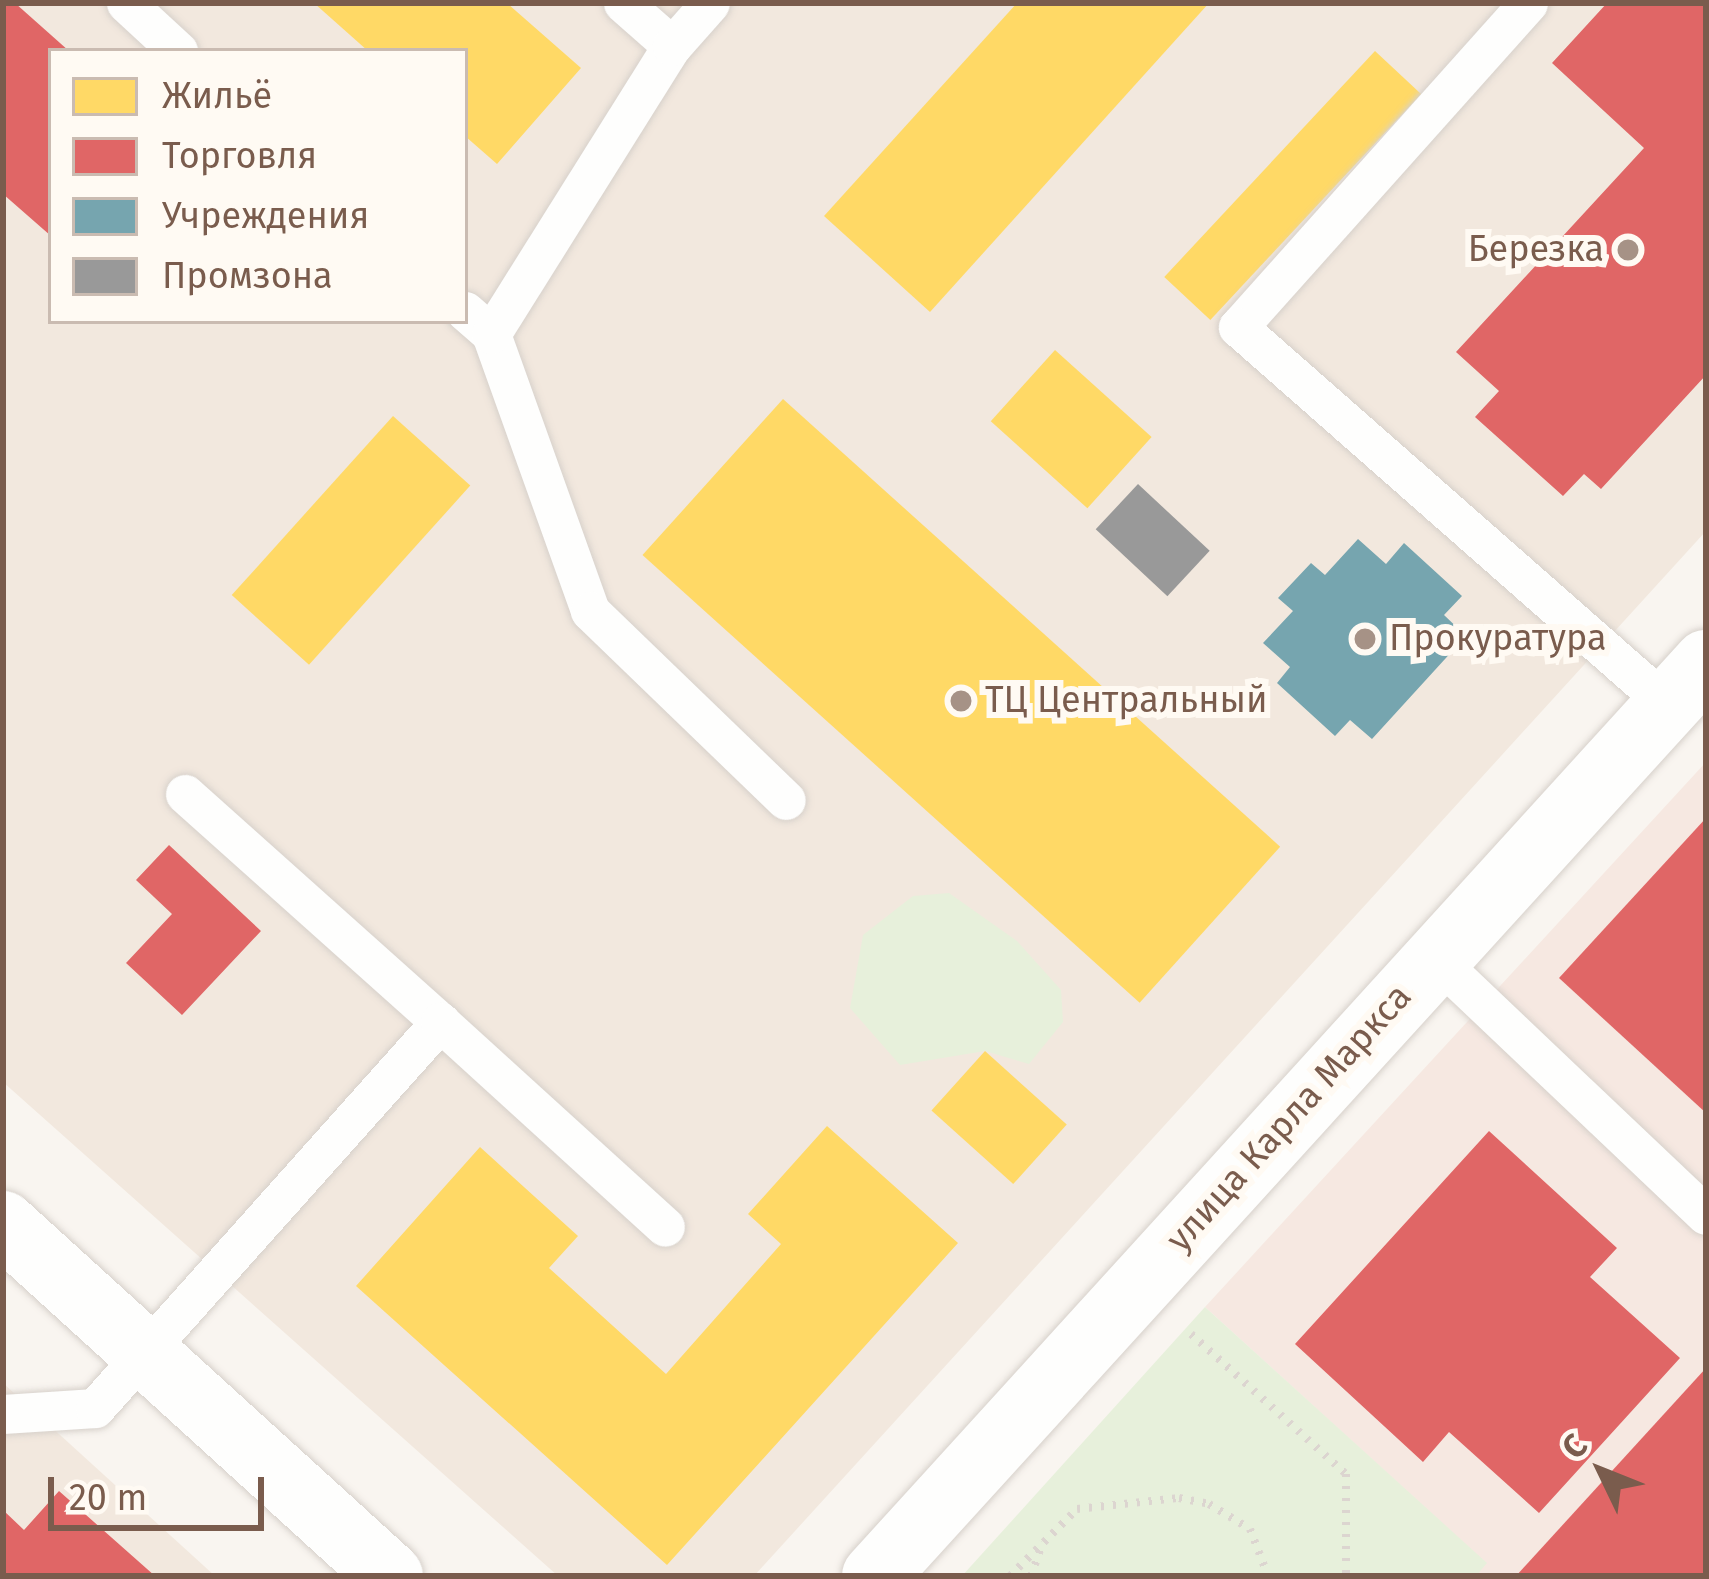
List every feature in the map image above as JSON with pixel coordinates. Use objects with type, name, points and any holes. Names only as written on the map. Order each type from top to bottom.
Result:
[{"type":"street","name":"улица Карла Маркса","points":[[875,1576],[1687,684]]},
{"type":"street","points":[[3,1224],[390,1576]]},
{"type":"lane","points":[[126,3],[175,48]]},
{"type":"lane","points":[[622,3],[672,46]]},
{"type":"lane","points":[[710,3],[672,46],[478,323],[590,611],[786,800]]},
{"type":"lane","points":[[1528,3],[1238,327],[1687,684]]},
{"type":"lane","points":[[184,794],[665,1227]]},
{"type":"lane","points":[[1436,958],[1706,1216]]},
{"type":"lane","points":[[3,1414],[94,1408],[440,1022]]},
{"type":"path","points":[[1186,1330],[1346,1474],[1346,1576]]},
{"type":"path","points":[[1010,1576],[1049,1529],[1077,1509],[1116,1499],[1208,1504],[1250,1529],[1268,1576]]},
{"type":"path","points":[[1031,1576],[1049,1529]]},
{"type":"shaded area","points":[[3,3],[1706,3],[1706,531],[754,1576],[558,1576],[3,1082]]},
{"type":"shaded area","points":[[1706,762],[1706,1576],[1475,1576],[1486,1563],[1205,1307]]},
{"type":"shaded area","points":[[3,1383],[215,1576],[3,1576]]},
{"type":"green space","points":[[949,893],[1017,941],[1061,990],[1063,1022],[1029,1064],[985,1051],[900,1065],[850,1008],[863,935],[913,896]]},
{"type":"green space","points":[[1205,1307],[1487,1563],[1476,1576],[962,1576]]},
{"type":"building: Жильё","points":[[314,3],[507,3],[581,68],[497,164],[468,139],[468,48],[365,48]]},
{"type":"building: Жильё","points":[[1017,3],[1209,3],[930,312],[824,216]]},
{"type":"building: Жильё","points":[[1375,51],[1421,94],[1210,320],[1164,277]]},
{"type":"building: Жильё","points":[[1055,350],[1152,437],[1087,508],[991,421]]},
{"type":"building: Жильё","name":"ТЦ Центральный","points":[[783,399],[1280,847],[1140,1003],[642,555]]},
{"type":"building: Жильё","points":[[393,416],[470,486],[309,665],[232,595]]},
{"type":"building: Жильё","points":[[985,1051],[1067,1125],[1013,1184],[931,1110]]},
{"type":"building: Жильё","points":[[827,1126],[958,1243],[667,1565],[356,1286],[480,1147],[578,1236],[549,1268],[666,1374],[781,1244],[748,1214]]},
{"type":"building: Торговля","points":[[3,3],[15,3],[66,48],[48,48],[48,233],[3,194]]},
{"type":"building: Торговля","name":"Березка","points":[[1607,3],[1706,3],[1706,375],[1601,489],[1584,474],[1563,496],[1475,417],[1499,391],[1456,352],[1644,148],[1552,63]]},
{"type":"building: Торговля","points":[[1706,818],[1706,1113],[1559,978]]},
{"type":"building: Торговля","points":[[169,845],[261,931],[182,1015],[126,963],[172,914],[136,880]]},
{"type":"building: Торговля","points":[[1489,1131],[1617,1248],[1590,1277],[1680,1358],[1539,1513],[1449,1432],[1423,1462],[1295,1344]]},
{"type":"building: Торговля","points":[[1706,1368],[1706,1576],[1516,1576]]},
{"type":"building: Торговля","points":[[59,1491],[155,1576],[3,1576],[3,1510],[24,1530]]},
{"type":"building: Учреждения","name":"Прокуратура","points":[[1358,539],[1386,564],[1404,543],[1462,596],[1444,615],[1466,636],[1372,739],[1350,720],[1335,736],[1277,683],[1290,667],[1263,643],[1293,611],[1278,598],[1311,563],[1325,575]]},
{"type":"building: Промзона","points":[[1138,484],[1210,551],[1167,596],[1096,529]]},
{"type":"place","name":"Березка","points":[[1628,250]]},
{"type":"place","name":"Прокуратура","points":[[1365,639]]},
{"type":"place","name":"ТЦ Центральный","points":[[961,701]]}]
